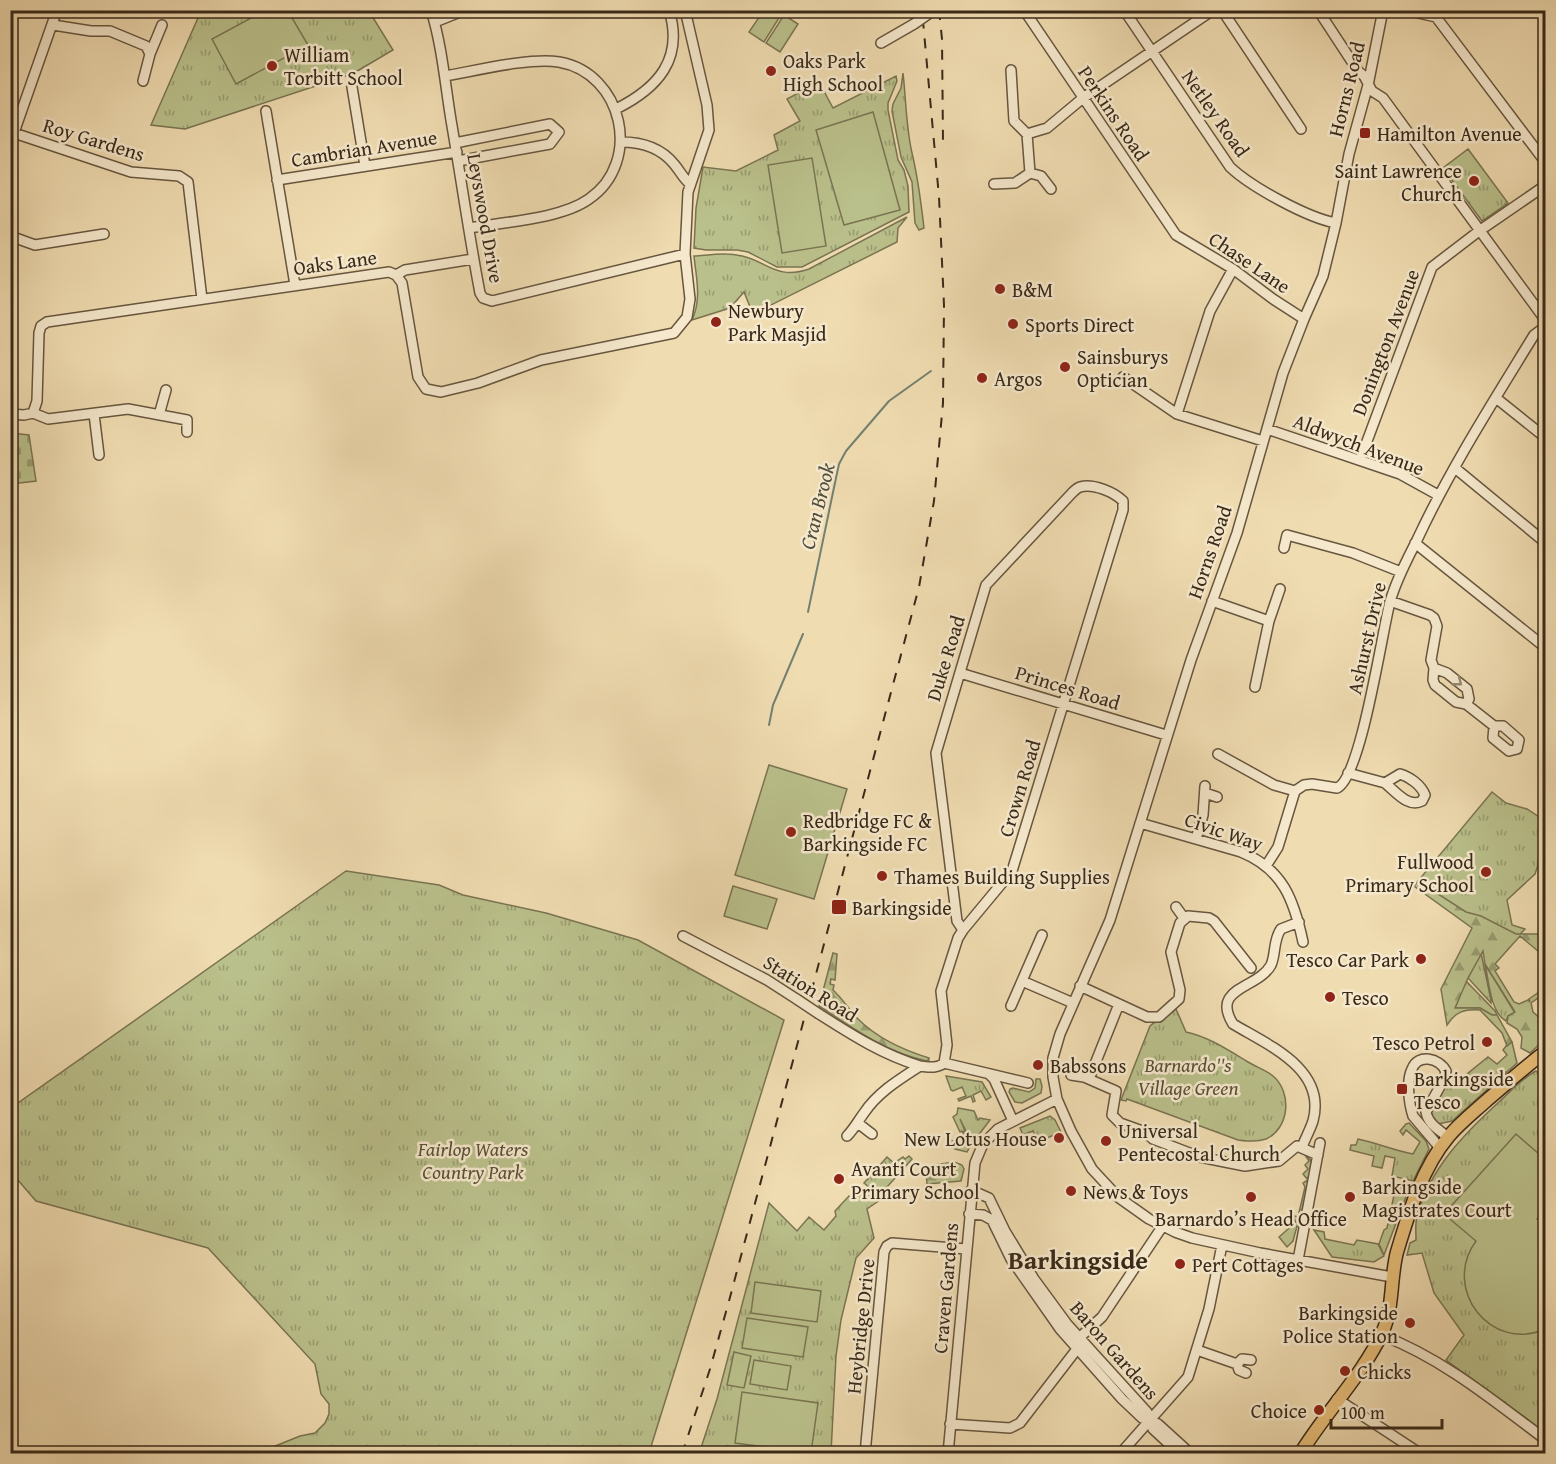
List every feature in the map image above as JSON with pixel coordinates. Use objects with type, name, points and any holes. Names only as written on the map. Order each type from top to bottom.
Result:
[{"type":"main road","points":[[1300,1454],[1370,1355],[1381,1335],[1388,1314],[1396,1257],[1414,1201],[1440,1148],[1461,1124],[1545,1051]]},
{"type":"street","points":[[10,144],[57,10]]},
{"type":"street","name":"Leyswood Drive","points":[[431,10],[445,76],[480,293],[483,298],[492,301],[685,254]]},
{"type":"street","points":[[435,22],[465,10]]},
{"type":"street","points":[[616,109],[640,94],[659,77],[673,52],[674,28],[669,10]]},
{"type":"street","name":"Oaks Lane","points":[[33,413],[37,401],[39,333],[46,322],[389,272],[396,275],[402,283],[418,377],[426,389],[441,392],[478,383],[541,360],[674,333],[687,317],[690,299],[685,254],[690,184],[706,141],[709,114],[685,10]]},
{"type":"street","points":[[881,43],[934,10]]},
{"type":"street","name":"Perkins Road","points":[[1024,10],[1176,235]]},
{"type":"street","name":"Netley Road","points":[[1124,10],[1230,167],[1243,180],[1319,220],[1336,223]]},
{"type":"street","points":[[1027,134],[1047,128],[1083,98],[1213,10]]},
{"type":"street","points":[[1222,10],[1301,129]]},
{"type":"street","points":[[1318,10],[1358,72],[1364,76],[1372,91],[1383,98],[1545,321]]},
{"type":"street","name":"Horns Road","points":[[1383,10],[1368,85],[1349,154],[1323,276],[1284,373],[1237,533],[1167,735],[1110,920],[1060,1034],[1053,1058],[1053,1077],[1057,1099],[1092,1169],[1127,1204],[1162,1227],[1192,1238],[1222,1245],[1392,1277]]},
{"type":"street","points":[[1405,10],[1436,17],[1545,163]]},
{"type":"street","points":[[53,24],[91,31],[110,31],[146,46],[150,54]]},
{"type":"street","points":[[143,81],[150,54],[162,25]]},
{"type":"street","points":[[445,76],[537,61],[556,61],[581,69],[593,78],[606,91],[616,109],[621,142],[617,162],[604,186],[578,206],[552,214],[469,228]]},
{"type":"street","points":[[1011,70],[1014,121],[1027,134],[1030,173]]},
{"type":"street","points":[[352,87],[365,166]]},
{"type":"street","points":[[266,111],[295,285]]},
{"type":"street","points":[[550,124],[559,132],[550,144],[457,152],[550,124]]},
{"type":"street","name":"Roy Gardens","points":[[14,133],[131,172],[179,176],[188,182],[202,299]]},
{"type":"street","points":[[621,142],[639,144],[658,150],[671,161],[690,184]]},
{"type":"street","name":"Cambrian Avenue","points":[[277,180],[457,152]]},
{"type":"street","points":[[994,184],[1015,183],[1030,173],[1041,176],[1051,189]]},
{"type":"street","name":"Donington Avenue","points":[[1360,460],[1432,267],[1545,185]]},
{"type":"street","points":[[10,236],[35,245],[104,234]]},
{"type":"street","name":"Chase Lane","points":[[1176,235],[1233,269],[1304,319]]},
{"type":"street","points":[[396,275],[405,270],[474,259]]},
{"type":"street","points":[[1177,414],[1210,311],[1233,269]]},
{"type":"street","name":"Ashurst Drive","points":[[1348,773],[1362,733],[1375,681],[1390,601],[1401,572],[1438,495],[1534,335],[1545,326]]},
{"type":"street","points":[[1123,377],[1177,414],[1263,441]]},
{"type":"street","points":[[159,415],[166,390]]},
{"type":"street","points":[[1496,398],[1545,438]]},
{"type":"street","points":[[10,414],[33,413],[48,418],[128,409],[187,420],[187,432]]},
{"type":"street","points":[[94,414],[99,456]]},
{"type":"street","name":"Aldwych Avenue","points":[[1267,429],[1400,474],[1438,495]]},
{"type":"street","points":[[1455,468],[1545,543]]},
{"type":"street","name":"Duke Road","points":[[963,930],[957,921],[935,760],[986,585],[1071,493],[1081,487],[1092,487],[1116,495],[1123,501],[1123,510]]},
{"type":"street","name":"Crown Road","points":[[944,1063],[947,1045],[941,991],[958,938],[1012,871],[1123,510]]},
{"type":"street","points":[[1284,548],[1287,535],[1353,553],[1401,572]]},
{"type":"street","points":[[1415,543],[1545,648]]},
{"type":"street","points":[[1255,687],[1269,621],[1280,589]]},
{"type":"street","points":[[1212,601],[1269,621]]},
{"type":"street","points":[[1390,601],[1434,618],[1437,626],[1431,660],[1435,685],[1456,702],[1466,704],[1494,726]]},
{"type":"street","points":[[1434,668],[1447,673],[1467,689],[1469,699],[1466,704]]},
{"type":"street","name":"Princes Road","points":[[960,673],[1167,735]]},
{"type":"street","points":[[1218,754],[1274,785],[1296,791]]},
{"type":"street","points":[[1266,866],[1278,847],[1296,791],[1304,785],[1335,788],[1341,786],[1348,773],[1385,783]]},
{"type":"street","points":[[1196,839],[1203,815],[1205,790],[1217,797]]},
{"type":"street","name":"Civic Way","points":[[1140,823],[1256,858],[1285,887],[1299,922],[1303,942]]},
{"type":"street","points":[[1176,907],[1184,918]]},
{"type":"street","points":[[1080,986],[1151,1018],[1159,1017],[1177,1002],[1180,990],[1171,952],[1180,923],[1184,918],[1193,915],[1214,921],[1251,968]]},
{"type":"street","points":[[1299,922],[1284,926],[1278,932],[1268,969],[1231,996],[1226,1006],[1227,1015],[1233,1024],[1287,1056],[1300,1067],[1308,1080],[1314,1095],[1314,1118],[1302,1147]]},
{"type":"street","points":[[1011,1006],[1042,935]]},
{"type":"street","name":"Station Road","points":[[683,936],[758,975],[873,1047],[890,1056],[920,1066]]},
{"type":"street","points":[[1242,956],[1252,950]]},
{"type":"street","points":[[1022,981],[1072,1003]]},
{"type":"street","points":[[1089,1079],[1119,1004]]},
{"type":"street","points":[[1440,1148],[1418,1123],[1411,1110],[1410,1075],[1418,1061],[1436,1060],[1446,1071],[1426,1116],[1448,1137]]},
{"type":"street","points":[[847,1137],[859,1124],[864,1113],[887,1088],[920,1066],[933,1068],[944,1063],[1028,1083]]},
{"type":"street","points":[[989,1074],[994,1079],[1013,1121]]},
{"type":"street","points":[[1071,1075],[1089,1079],[1116,1091],[1112,1115],[1120,1123],[1145,1132],[1153,1139],[1200,1157],[1252,1166],[1279,1161],[1297,1146],[1318,1155]]},
{"type":"street","name":"Craven Gardens","points":[[948,1454],[975,1163],[983,1144],[998,1129],[1057,1099]]},
{"type":"street","points":[[859,1124],[872,1134]]},
{"type":"street","points":[[1298,1260],[1320,1143]]},
{"type":"street","name":"Baron Gardens","points":[[971,1190],[989,1198],[1011,1259],[1027,1284],[1077,1349],[1142,1418],[1158,1424],[1191,1454]]},
{"type":"street","points":[[969,1214],[995,1218]]},
{"type":"street","name":"Baron Gardens","points":[[995,1218],[1034,1280],[1079,1338],[1147,1412],[1153,1429],[1180,1454]]},
{"type":"street","points":[[950,1424],[1015,1427],[1077,1349],[1079,1338],[1102,1317],[1162,1227]]},
{"type":"street","name":"Heybridge Drive","points":[[865,1454],[884,1252],[892,1243],[966,1249]]},
{"type":"street","points":[[1120,1454],[1188,1377],[1209,1308],[1222,1245]]},
{"type":"street","points":[[1381,1335],[1410,1347],[1461,1377],[1545,1440]]},
{"type":"street","points":[[1197,1350],[1237,1364]]},
{"type":"street","points":[[1237,1364],[1242,1359],[1251,1360]]},
{"type":"street","points":[[1237,1364],[1239,1370],[1246,1373]]},
{"type":"street","points":[[1337,1399],[1421,1454]]},
{"type":"green space","points":[[266,10],[288,11],[308,45],[236,84],[212,39]]},
{"type":"green space","points":[[764,10],[782,13],[764,42],[749,32]]},
{"type":"green space","name":"William Torbitt School","points":[[201,11],[369,11],[393,50],[343,77],[185,129],[151,125]]},
{"type":"green space","points":[[784,15],[798,24],[780,52],[766,43]]},
{"type":"green space","points":[[903,73],[908,133],[918,181],[924,228],[919,230],[915,223],[912,182],[901,157],[892,111],[901,88]]},
{"type":"green space","points":[[896,76],[897,81],[888,103],[888,110],[898,160],[904,170],[908,186],[909,212],[802,267],[777,267],[748,252],[737,250],[694,248],[696,208],[703,167],[736,171],[778,150],[774,135],[800,121],[787,99],[819,82],[833,108]]},
{"type":"green space","points":[[873,112],[900,210],[844,225],[816,130]]},
{"type":"green space","points":[[1468,149],[1508,203],[1482,221],[1443,168]]},
{"type":"green space","points":[[812,158],[826,246],[782,253],[768,165]]},
{"type":"green space","points":[[907,217],[898,228],[897,242],[753,314],[744,292],[730,308],[692,320],[698,296],[694,256],[736,255],[773,269],[798,272],[809,269]]},
{"type":"green space","points":[[11,433],[29,435],[36,481],[11,484]]},
{"type":"green space","name":"Redbridge FC & Barkingside FC","points":[[769,765],[847,789],[814,899],[735,875]]},
{"type":"green space","name":"Fullwood Primary School","points":[[1492,792],[1506,803],[1527,809],[1545,821],[1545,844],[1535,874],[1507,900],[1512,925],[1525,929],[1508,947],[1418,881]]},
{"type":"green space","name":"Fairlop Waters Country Park","points":[[346,871],[439,885],[463,895],[546,913],[638,940],[784,1020],[649,1453],[258,1453],[300,1436],[315,1433],[325,1423],[329,1414],[329,1404],[321,1394],[315,1364],[208,1248],[36,1201],[11,1172],[11,1108]]},
{"type":"green space","points":[[1418,881],[1466,912],[1481,916],[1516,934],[1538,934],[1545,937],[1545,957],[1520,936],[1495,964],[1499,968],[1495,971],[1514,1002],[1519,1004],[1528,1000],[1530,1002],[1529,999],[1545,988],[1545,993],[1531,1003],[1533,1012],[1545,1020],[1545,1039],[1530,1053],[1521,1048],[1522,1037],[1517,1029],[1507,1023],[1508,1016],[1515,1012],[1485,964],[1483,951],[1455,1008],[1480,1008],[1492,1015],[1497,1015],[1512,1042],[1507,1046],[1502,1033],[1480,1010],[1461,1012],[1447,1025],[1441,989],[1472,928],[1414,886]]},
{"type":"green space","points":[[733,886],[777,899],[767,929],[724,916]]},
{"type":"green space","points":[[833,953],[837,954],[835,980],[831,979],[830,984],[834,985],[833,990],[855,1016],[882,1038],[929,1058],[929,1060],[912,1057],[884,1046],[819,1006]]},
{"type":"green space","points":[[1481,953],[1491,1000],[1491,1003],[1468,978]]},
{"type":"green space","points":[[1485,964],[1515,1013],[1508,1016],[1506,1021],[1493,1003]]},
{"type":"green space","points":[[1466,981],[1497,1015],[1492,1015],[1480,1008],[1455,1008]]},
{"type":"green space","name":"Barnardo''s Village Green","points":[[1176,1009],[1186,1032],[1218,1044],[1267,1072],[1279,1083],[1286,1109],[1280,1127],[1274,1134],[1259,1141],[1238,1140],[1127,1099],[1126,1101],[1121,1100],[1150,1026]]},
{"type":"green space","points":[[1509,1042],[1512,1042],[1517,1063],[1452,1121],[1438,1124],[1433,1120],[1431,1113],[1443,1089],[1457,1082],[1488,1057],[1497,1064],[1507,1055],[1503,1050]]},
{"type":"green space","points":[[1536,1071],[1546,1081],[1545,1432],[1446,1360],[1464,1335],[1434,1293],[1422,1253],[1407,1255],[1410,1243],[1416,1240],[1416,1219],[1430,1183],[1439,1168],[1474,1126],[1518,1084]]},
{"type":"green space","points":[[946,1076],[982,1082],[991,1097],[986,1100],[981,1091],[973,1095],[975,1101],[973,1102],[971,1096],[959,1101],[958,1099],[966,1096],[962,1087],[951,1090]]},
{"type":"green space","points":[[1036,1079],[1040,1079],[1041,1093],[1022,1103],[1015,1102],[1009,1092],[1010,1089],[1029,1092],[1035,1088]]},
{"type":"green space","points":[[958,1108],[974,1111],[978,1120],[980,1118],[990,1120],[974,1141],[971,1140],[972,1143],[967,1152],[955,1149],[948,1140],[953,1141],[957,1147],[965,1143],[963,1133],[965,1132],[970,1139],[960,1119],[965,1131],[960,1132],[953,1117],[957,1114]]},
{"type":"green space","points":[[1050,1116],[1055,1120],[1061,1132],[1036,1140],[1033,1131],[1023,1135],[1020,1128]]},
{"type":"green space","points":[[1409,1123],[1426,1141],[1429,1149],[1413,1181],[1392,1176],[1395,1158],[1385,1156],[1382,1168],[1372,1166],[1374,1156],[1350,1150],[1351,1145],[1356,1145],[1358,1139],[1413,1154],[1420,1142],[1406,1130],[1403,1135],[1400,1131]]},
{"type":"green space","points":[[1516,1134],[1546,1160],[1545,1209],[1537,1219],[1545,1223],[1545,1329],[1525,1334],[1507,1332],[1490,1324],[1477,1312],[1468,1296],[1464,1278],[1467,1260],[1476,1241],[1444,1214]]},
{"type":"green space","points":[[1305,1155],[1311,1160],[1309,1186],[1299,1227],[1297,1226],[1293,1241],[1287,1247],[1279,1237],[1296,1222],[1291,1215],[1298,1217],[1305,1187],[1303,1183],[1308,1180],[1303,1174],[1308,1169],[1305,1165],[1309,1161]]},
{"type":"green space","points":[[909,1156],[912,1159],[879,1196],[864,1183],[887,1157],[894,1163]]},
{"type":"green space","points":[[954,1162],[962,1165],[964,1169],[961,1181],[927,1184],[926,1172],[935,1165]]},
{"type":"green space","points":[[1396,1186],[1409,1189],[1384,1255],[1379,1244],[1387,1228]]},
{"type":"green space","points":[[866,1188],[880,1200],[867,1209],[874,1238],[856,1258],[841,1320],[836,1356],[831,1453],[699,1454],[717,1399],[769,1203],[797,1231],[809,1217],[824,1230],[836,1216],[835,1211],[849,1196],[851,1198],[859,1189]]},
{"type":"green space","points":[[1314,1230],[1324,1232],[1325,1239],[1354,1245],[1357,1240],[1378,1244],[1384,1256],[1374,1262],[1332,1257]]},
{"type":"green space","points":[[755,1282],[821,1291],[817,1322],[751,1313]]},
{"type":"green space","points":[[747,1318],[808,1327],[803,1357],[742,1348]]},
{"type":"green space","points":[[734,1352],[751,1356],[744,1388],[727,1385]]},
{"type":"green space","points":[[754,1360],[791,1366],[787,1390],[750,1384]]},
{"type":"green space","points":[[742,1392],[818,1403],[811,1453],[735,1443]]},
{"type":"waterway","name":"Cran Brook","points":[[808,612],[839,464],[846,451],[889,401],[931,371]]},
{"type":"waterway","name":"Cran Brook","points":[[769,725],[773,705],[803,634]]},
{"type":"railway","points":[[682,1454],[710,1369],[729,1301],[919,587],[934,501],[943,403],[944,305],[939,197],[922,10]]},
{"type":"railway","points":[[939,10],[942,39],[943,142]]},
{"type":"place","name":"William Torbitt School","points":[[272,66]]},
{"type":"place","name":"Oaks Park High School","points":[[771,71]]},
{"type":"place","name":"Hamilton Avenue","points":[[1365,133]]},
{"type":"place","name":"Saint Lawrence Church","points":[[1474,181]]},
{"type":"place","name":"B&M","points":[[1000,289]]},
{"type":"place","name":"Newbury Park Masjid","points":[[716,322]]},
{"type":"place","name":"Sports Direct","points":[[1013,324]]},
{"type":"place","name":"Sainsburys Optician","points":[[1065,367]]},
{"type":"place","name":"Argos","points":[[982,378]]},
{"type":"place","name":"Redbridge FC & Barkingside FC","points":[[791,832]]},
{"type":"place","name":"Fullwood Primary School","points":[[1486,872]]},
{"type":"place","name":"Thames Building Supplies","points":[[882,876]]},
{"type":"place","name":"Barkingside","points":[[839,907]]},
{"type":"place","name":"Tesco Car Park","points":[[1421,959]]},
{"type":"place","name":"Tesco","points":[[1330,997]]},
{"type":"place","name":"Tesco Petrol","points":[[1487,1042]]},
{"type":"place","name":"Babssons","points":[[1038,1065]]},
{"type":"place","name":"Barkingside Tesco","points":[[1402,1089]]},
{"type":"place","name":"New Lotus House","points":[[1059,1138]]},
{"type":"place","name":"Universal Pentecostal Church","points":[[1106,1141]]},
{"type":"place","name":"Avanti Court Primary School","points":[[839,1179]]},
{"type":"place","name":"News & Toys","points":[[1071,1191]]},
{"type":"place","name":"Barnardo’s Head Office","points":[[1251,1197]]},
{"type":"place","name":"Barkingside Magistrates Court","points":[[1350,1197]]},
{"type":"place","name":"Pert Cottages","points":[[1180,1264]]},
{"type":"place","name":"Barkingside Police Station","points":[[1410,1323]]},
{"type":"place","name":"Chicks","points":[[1345,1371]]},
{"type":"place","name":"Choice","points":[[1319,1410]]},
{"type":"district","name":"Barkingside","points":[[1078,1259]]}]
